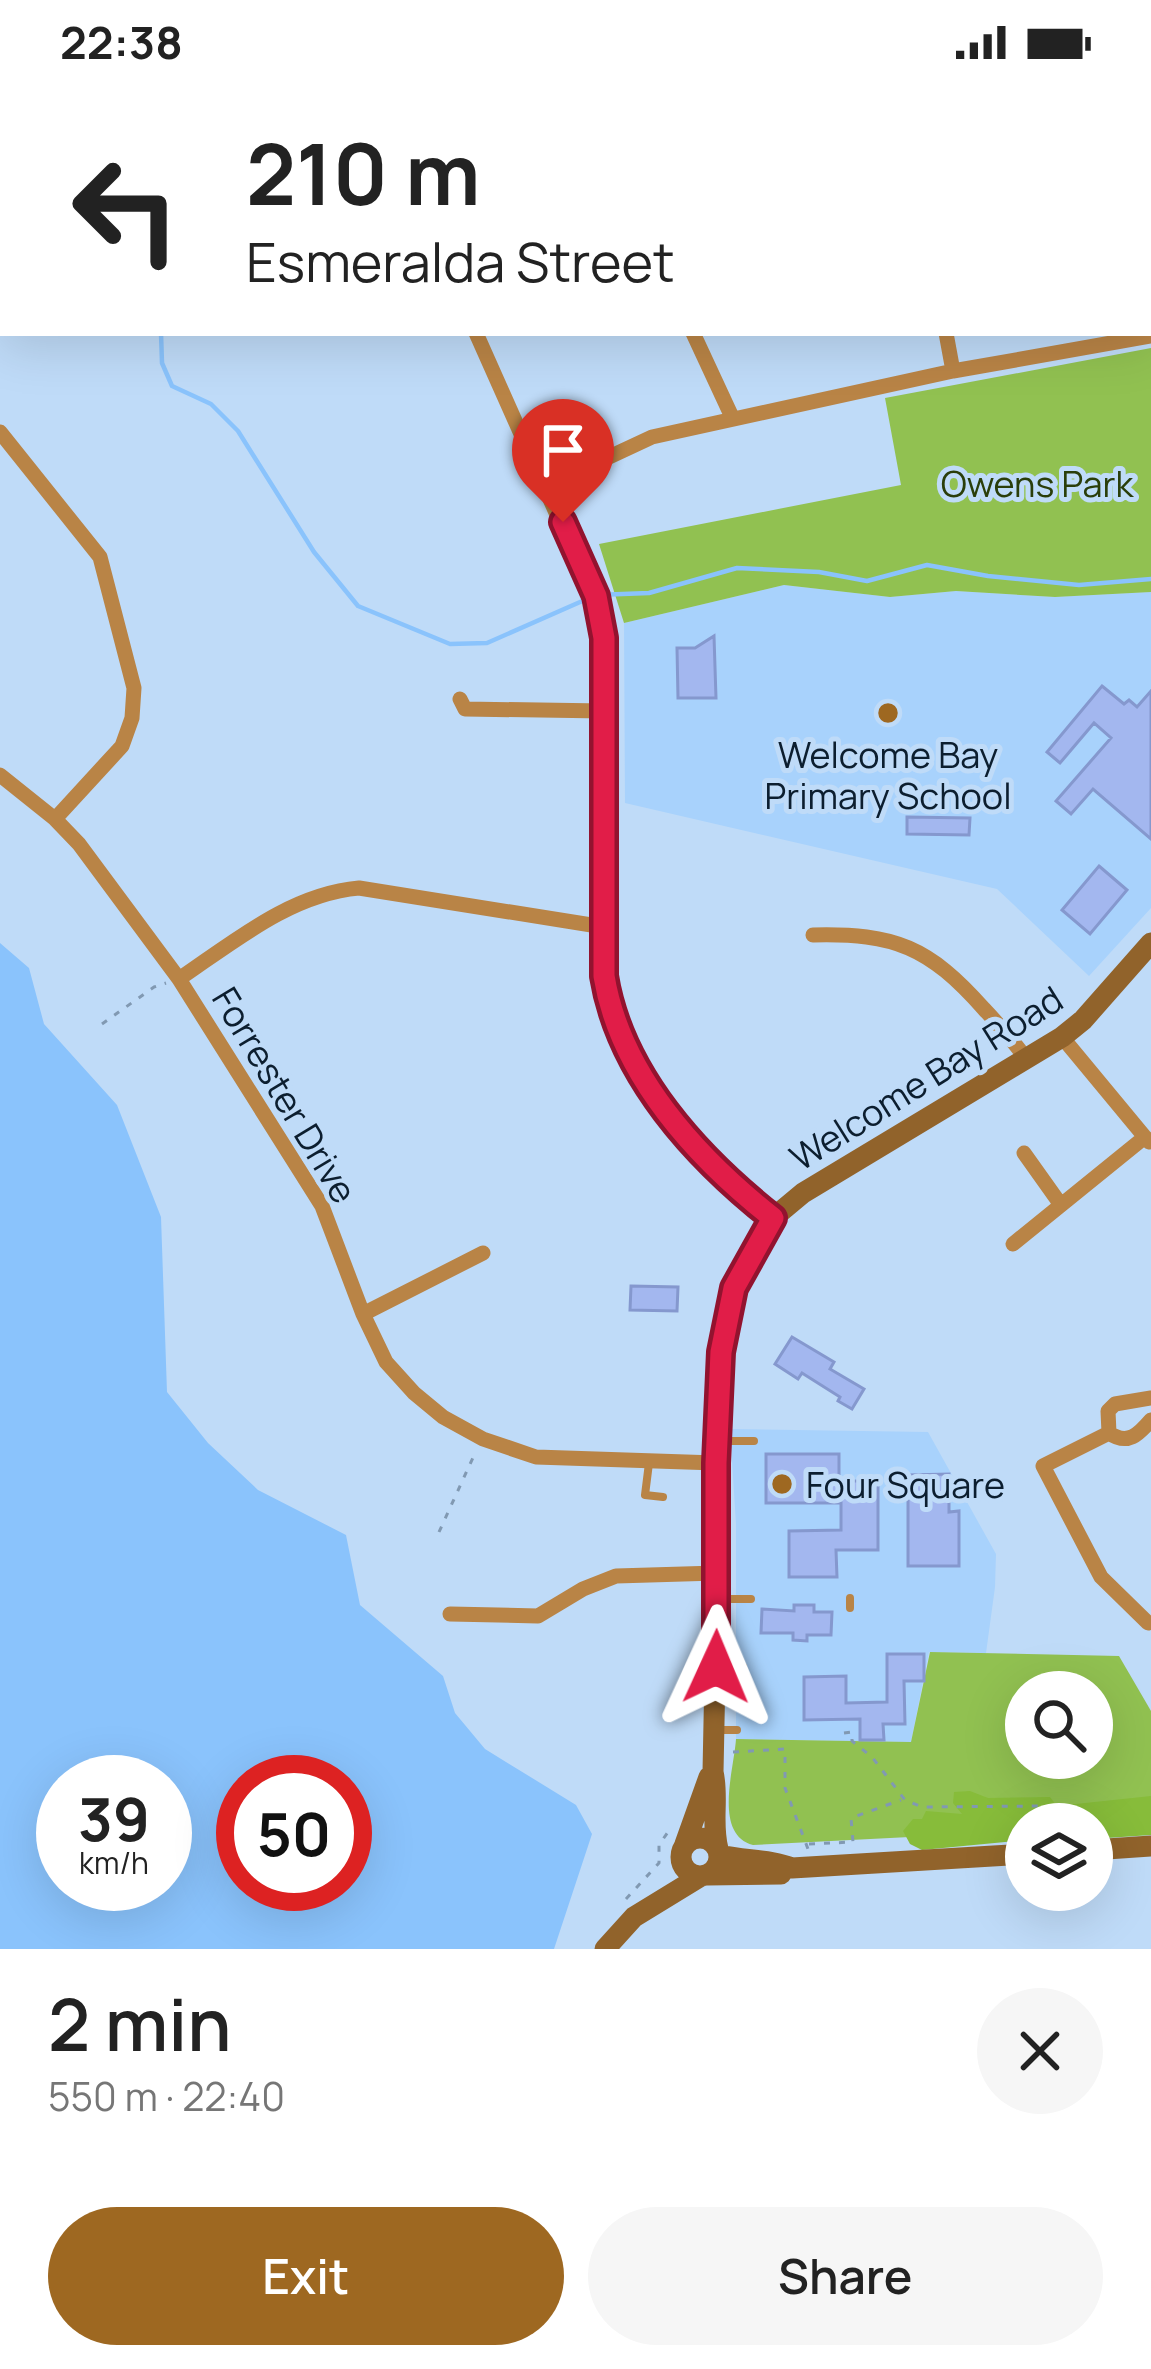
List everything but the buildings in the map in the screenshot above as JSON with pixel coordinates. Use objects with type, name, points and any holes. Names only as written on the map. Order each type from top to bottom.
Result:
[{"type":"main road","name":"Welcome Bay Road","points":[[604,1949],[681,1844],[726,1730],[716,1667],[716,1452],[725,1322],[744,1264],[773,1218],[803,1193],[1062,1037],[1151,943]]},
{"type":"main road","name":"Welcome Bay Road","points":[[630,1909],[668,1893],[711,1864],[713,1772]]},
{"type":"main road","points":[[711,1864],[703,1838],[681,1844],[689,1873],[711,1864],[777,1877],[793,1859],[1005,1854]]},
{"type":"main road","points":[[1113,1849],[1151,1846]]},
{"type":"street","points":[[477,336],[602,616],[604,927],[608,1001],[616,1026],[706,1162],[773,1218]]},
{"type":"street","points":[[694,336],[732,417]]},
{"type":"street","points":[[947,336],[953,371]]},
{"type":"street","points":[[547,486],[652,436],[953,371],[1151,336]]},
{"type":"street","points":[[0,432],[100,557],[134,688],[133,718],[122,746],[55,819]]},
{"type":"street","points":[[460,699],[465,709],[604,711]]},
{"type":"street","name":"Forrester Drive","points":[[0,776],[79,844],[179,979],[322,1206],[386,1362],[414,1393],[443,1417],[483,1439],[536,1457],[649,1462],[716,1452]]},
{"type":"street","points":[[179,979],[293,904],[327,891],[358,888],[604,927]]},
{"type":"street","points":[[813,935],[858,934],[915,948],[954,975],[1026,1059]]},
{"type":"street","points":[[1013,1244],[1148,1141],[1062,1037]]},
{"type":"street","points":[[1024,1153],[1061,1205]]},
{"type":"street","points":[[363,1314],[484,1252]]},
{"type":"street","points":[[1109,1433],[1108,1411],[1115,1404],[1151,1398]]},
{"type":"street","points":[[1148,1623],[1101,1577],[1043,1466],[1109,1433],[1127,1439],[1138,1436],[1151,1420]]},
{"type":"street","points":[[451,1614],[538,1616],[616,1576],[717,1573]]},
{"type":"lane","points":[[716,1452],[754,1441]]},
{"type":"lane","points":[[649,1462],[645,1495],[663,1497]]},
{"type":"lane","points":[[716,1599],[751,1599]]},
{"type":"lane","points":[[716,1667],[743,1667]]},
{"type":"path","points":[[102,1024],[154,987],[179,979]]},
{"type":"path","points":[[439,1532],[483,1439]]},
{"type":"path","points":[[844,1733],[852,1732],[852,1741],[872,1757],[904,1799],[922,1807],[1005,1806]]},
{"type":"path","points":[[731,1752],[784,1749],[785,1788],[807,1847]]},
{"type":"path","points":[[793,1859],[807,1847],[853,1843],[851,1818],[904,1799]]},
{"type":"path","points":[[630,1909],[659,1863],[659,1845],[681,1844]]},
{"type":"shaded area","name":"Welcome Bay Primary School","points":[[784,585],[890,597],[956,591],[1055,597],[1151,592],[1151,908],[1089,976],[997,889],[625,803],[624,623]]},
{"type":"shaded area","points":[[0,943],[29,968],[44,1024],[117,1105],[161,1217],[167,1392],[208,1443],[258,1490],[346,1535],[360,1605],[443,1676],[455,1713],[485,1749],[576,1805],[592,1834],[554,1949],[0,1949]]},
{"type":"shaded area","points":[[730,1429],[928,1432],[996,1554],[995,1587],[986,1653],[929,1652],[911,1742],[736,1739],[736,1524]]},
{"type":"green space","name":"Owens Park","points":[[1151,348],[1151,592],[1055,597],[956,591],[890,597],[784,585],[624,623],[599,544],[901,485],[885,398]]},
{"type":"green space","points":[[930,1652],[1119,1656],[1151,1711],[1151,1825],[1113,1825],[1113,1803],[1005,1803],[1005,1832],[753,1845],[741,1839],[730,1815],[736,1739],[911,1742]]},
{"type":"green space","points":[[970,1791],[988,1798],[1050,1797],[1055,1803],[1005,1803],[1005,1842],[922,1850],[910,1844],[903,1831],[926,1811],[962,1814],[953,1803],[954,1792]]},
{"type":"green space","points":[[1151,1796],[1151,1835],[1113,1838],[1113,1803],[1085,1803]]},
{"type":"waterway","points":[[161,336],[162,363],[172,386],[211,404],[238,431],[314,552],[358,606],[450,644],[487,643],[596,595],[649,593],[737,568],[819,572],[867,581],[927,565],[1079,585],[1151,579]]},
{"type":"place","name":"Welcome Bay Primary School","points":[[888,713]]},
{"type":"place","name":"Four Square","points":[[782,1484]]},
{"type":"route","points":[[563,522],[602,616],[604,976],[608,1001],[640,1068],[687,1138],[706,1162],[773,1218],[734,1288],[721,1352],[716,1667]]}]
